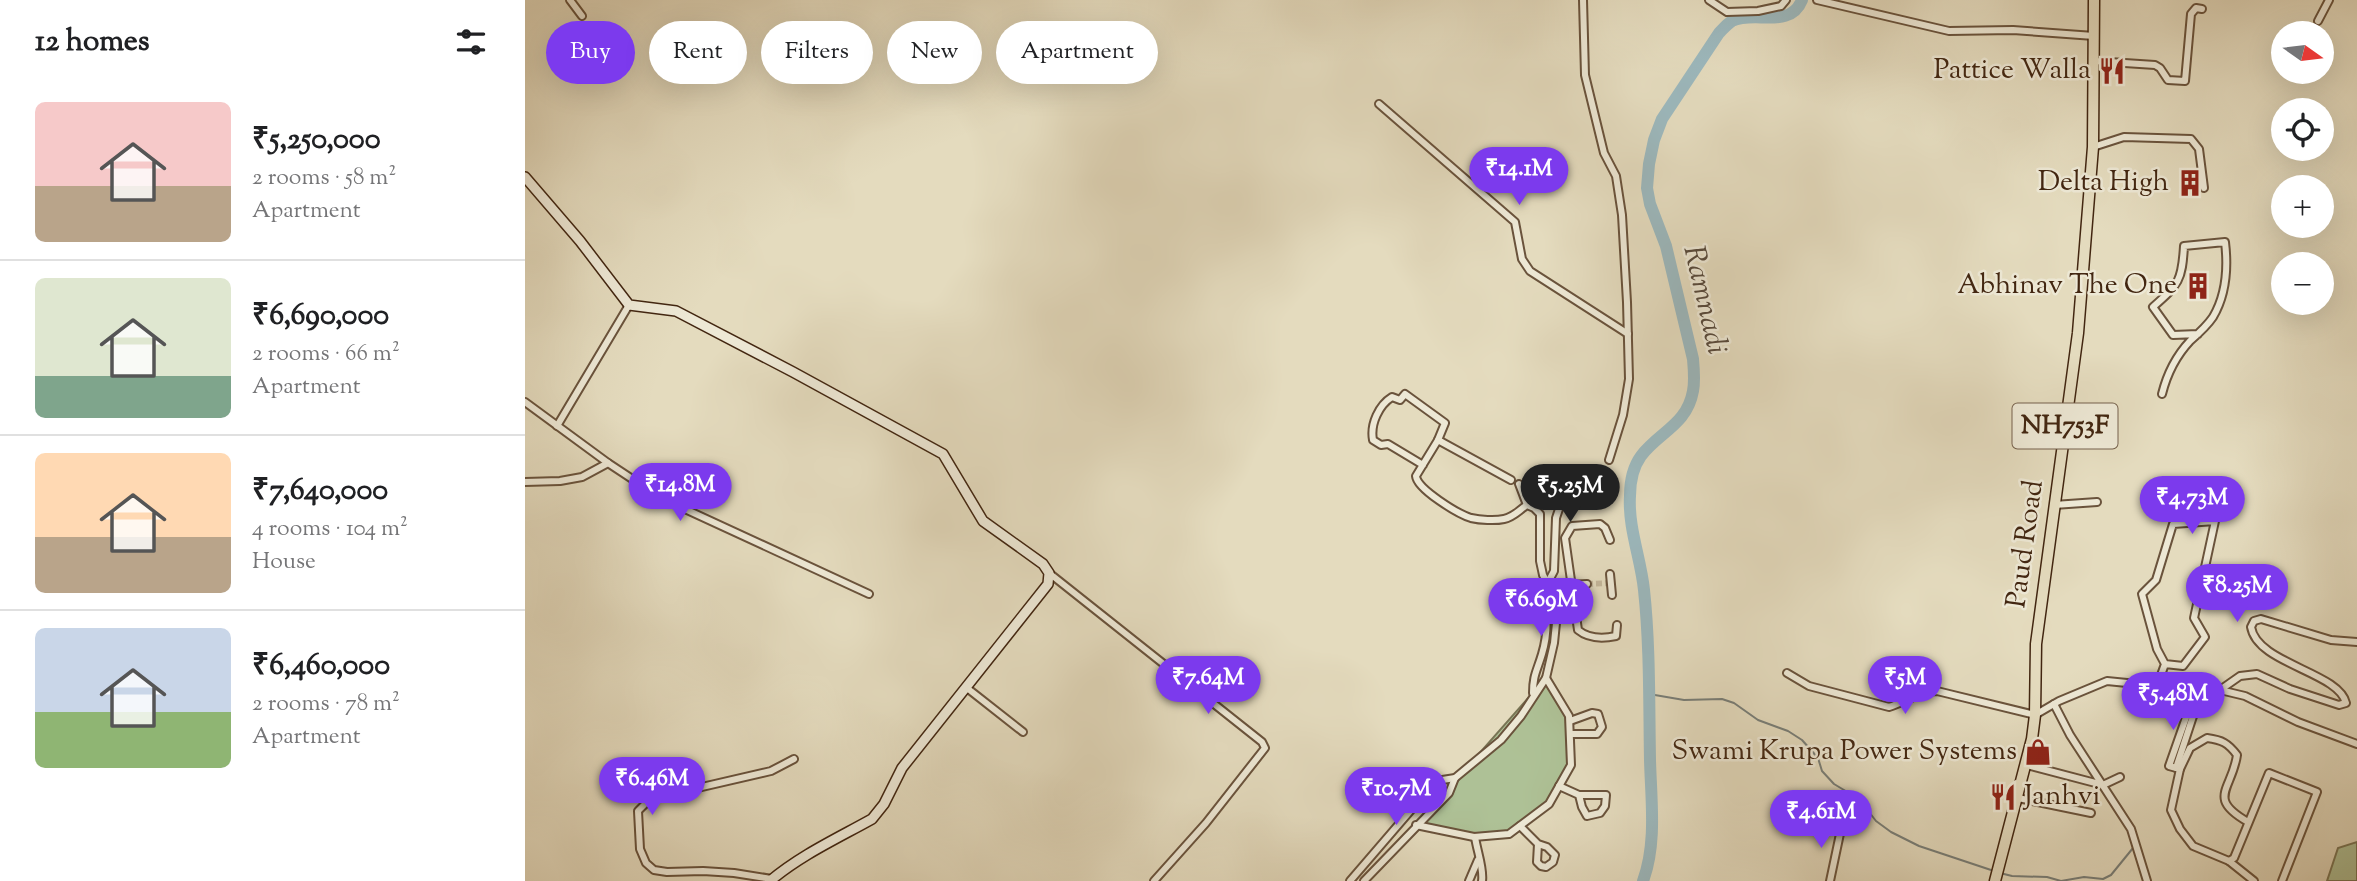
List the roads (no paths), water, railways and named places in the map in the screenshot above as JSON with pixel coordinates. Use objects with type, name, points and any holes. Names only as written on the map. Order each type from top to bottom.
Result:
[{"type":"main road","name":"Paud Road","points":[[1995,881],[2027,765],[2035,715],[2036,644],[2078,333],[2093,148],[2094,0]]},
{"type":"street","points":[[570,0],[582,16]]},
{"type":"street","points":[[1583,0],[1585,75],[1604,153],[1616,176],[1622,215],[1628,334],[1627,390],[1623,415],[1609,460]]},
{"type":"street","points":[[1709,0],[1727,12],[1758,11],[1781,6],[1786,0]]},
{"type":"street","points":[[1817,0],[1949,31],[2013,30],[2094,36]]},
{"type":"street","points":[[2318,21],[2329,0]]},
{"type":"street","points":[[2094,61],[2155,65],[2168,80],[2185,81],[2191,14],[2196,8],[2202,9]]},
{"type":"street","points":[[1378,104],[1515,222],[1523,259],[1530,271],[1628,334]]},
{"type":"street","points":[[2093,148],[2124,138],[2191,139],[2199,149],[2203,188]]},
{"type":"street","points":[[525,177],[580,241],[629,305],[676,311],[943,454],[983,521],[1043,564],[1049,573],[1262,742],[1265,748],[1206,823],[1154,881]]},
{"type":"street","points":[[2162,394],[2167,374],[2187,344],[2198,334],[2212,318],[2220,300],[2226,278],[2225,242],[2184,246],[2183,275],[2171,292],[2153,307],[2173,334],[2198,334]]},
{"type":"street","points":[[557,426],[629,305]]},
{"type":"street","points":[[1423,465],[1388,444],[1381,445],[1373,440],[1371,433],[1374,421],[1385,401],[1392,397],[1400,400],[1405,394],[1445,423],[1438,440],[1423,465],[1416,476],[1419,485],[1458,513],[1473,518],[1502,520],[1514,516],[1527,505]]},
{"type":"street","points":[[525,402],[661,498],[869,594]]},
{"type":"street","points":[[1438,440],[1511,480]]},
{"type":"street","points":[[525,482],[582,477],[608,463]]},
{"type":"street","points":[[1532,695],[1533,676],[1542,655],[1546,631],[1547,610],[1543,592],[1554,571],[1556,518],[1565,491],[1562,485],[1553,480]]},
{"type":"street","points":[[1364,881],[1449,793],[1455,778],[1501,740],[1546,678],[1557,613],[1556,600],[1543,575],[1540,514],[1527,505],[1519,484]]},
{"type":"street","points":[[2054,505],[2097,502]]},
{"type":"street","points":[[2157,686],[2165,664],[2157,649],[2142,594],[2156,580],[2173,524],[2215,521],[2194,618],[2205,636],[2183,666],[2165,664]]},
{"type":"street","points":[[1610,540],[1605,528],[1600,524],[1572,526],[1565,538],[1576,624],[1584,635],[1594,638],[1616,636],[1617,625]]},
{"type":"street","points":[[794,759],[771,771],[650,799],[638,811],[640,849],[646,863],[654,870],[667,872],[734,873],[771,880],[817,847],[872,819],[884,804],[902,768],[1048,584],[1049,573]]},
{"type":"street","points":[[1610,574],[1612,595]]},
{"type":"street","points":[[1549,584],[1587,584]]},
{"type":"street","points":[[2220,690],[2240,676],[2257,674],[2327,702],[2339,705],[2346,703],[2344,695],[2335,687],[2288,663],[2258,642],[2251,627],[2254,621],[2261,620],[2331,640],[2357,642]]},
{"type":"street","points":[[1787,673],[1809,685],[1889,707],[1923,691],[1937,691],[2035,715],[2107,681],[2220,690],[2245,696],[2298,722],[2357,744]]},
{"type":"street","points":[[1416,825],[1475,837],[1509,834],[1549,804],[1571,765],[1570,716],[1546,678]]},
{"type":"street","points":[[967,688],[1023,732]]},
{"type":"street","points":[[2199,689],[2175,768],[2171,810],[2180,829],[2193,846],[2229,861],[2254,881]]},
{"type":"street","points":[[2054,704],[2070,735],[2130,830],[2147,881]]},
{"type":"street","points":[[1570,721],[1592,713],[1598,714],[1602,727],[1597,734],[1570,734]]},
{"type":"street","points":[[2175,768],[2190,748],[2207,738],[2221,740],[2230,746],[2237,755],[2224,793],[2225,803],[2234,814],[2248,822]]},
{"type":"street","points":[[2027,765],[2103,785],[2120,777]]},
{"type":"street","points":[[2229,861],[2234,858],[2269,773],[2316,792],[2282,881]]},
{"type":"street","points":[[1350,881],[1436,781],[1455,778]]},
{"type":"street","points":[[1559,786],[1579,795],[1606,795],[1605,806],[1600,813],[1587,816],[1581,807],[1579,795]]},
{"type":"street","points":[[2018,798],[2091,813]]},
{"type":"street","points":[[1822,817],[1841,829],[1830,881]]},
{"type":"street","points":[[1520,826],[1538,844]]},
{"type":"street","points":[[1475,837],[1478,860],[1483,870],[1482,881]]},
{"type":"street","points":[[1469,881],[1478,860]]},
{"type":"waterway","name":"Ramnadi","points":[[1643,881],[1650,852],[1652,821],[1648,654],[1644,590],[1631,520],[1631,486],[1638,460],[1685,412],[1690,403],[1694,379],[1693,359],[1666,246],[1650,204],[1647,188],[1649,164],[1662,119],[1719,33],[1730,22],[1741,18],[1771,18],[1789,14],[1802,0]]},
{"type":"waterway","points":[[1649,694],[1684,700],[1722,699],[1734,703],[1758,720],[1788,731],[1802,740],[1818,758],[1822,771],[1834,784],[1859,799],[1876,821],[1891,832],[1919,846],[1994,871]]},
{"type":"waterway","points":[[2000,873],[2047,877],[2061,881],[2084,877],[2103,879],[2111,875],[2133,848]]},
{"type":"tunnel","points":[[1587,584],[1611,583]]},
{"type":"place","name":"Pattice Walla","points":[[2112,71]]},
{"type":"place","name":"Delta High","points":[[2190,183]]},
{"type":"place","name":"Abhinav The One","points":[[2198,286]]},
{"type":"place","name":"Swami Krupa Power Systems","points":[[2038,752]]},
{"type":"place","name":"Janhvi","points":[[2003,797]]}]
